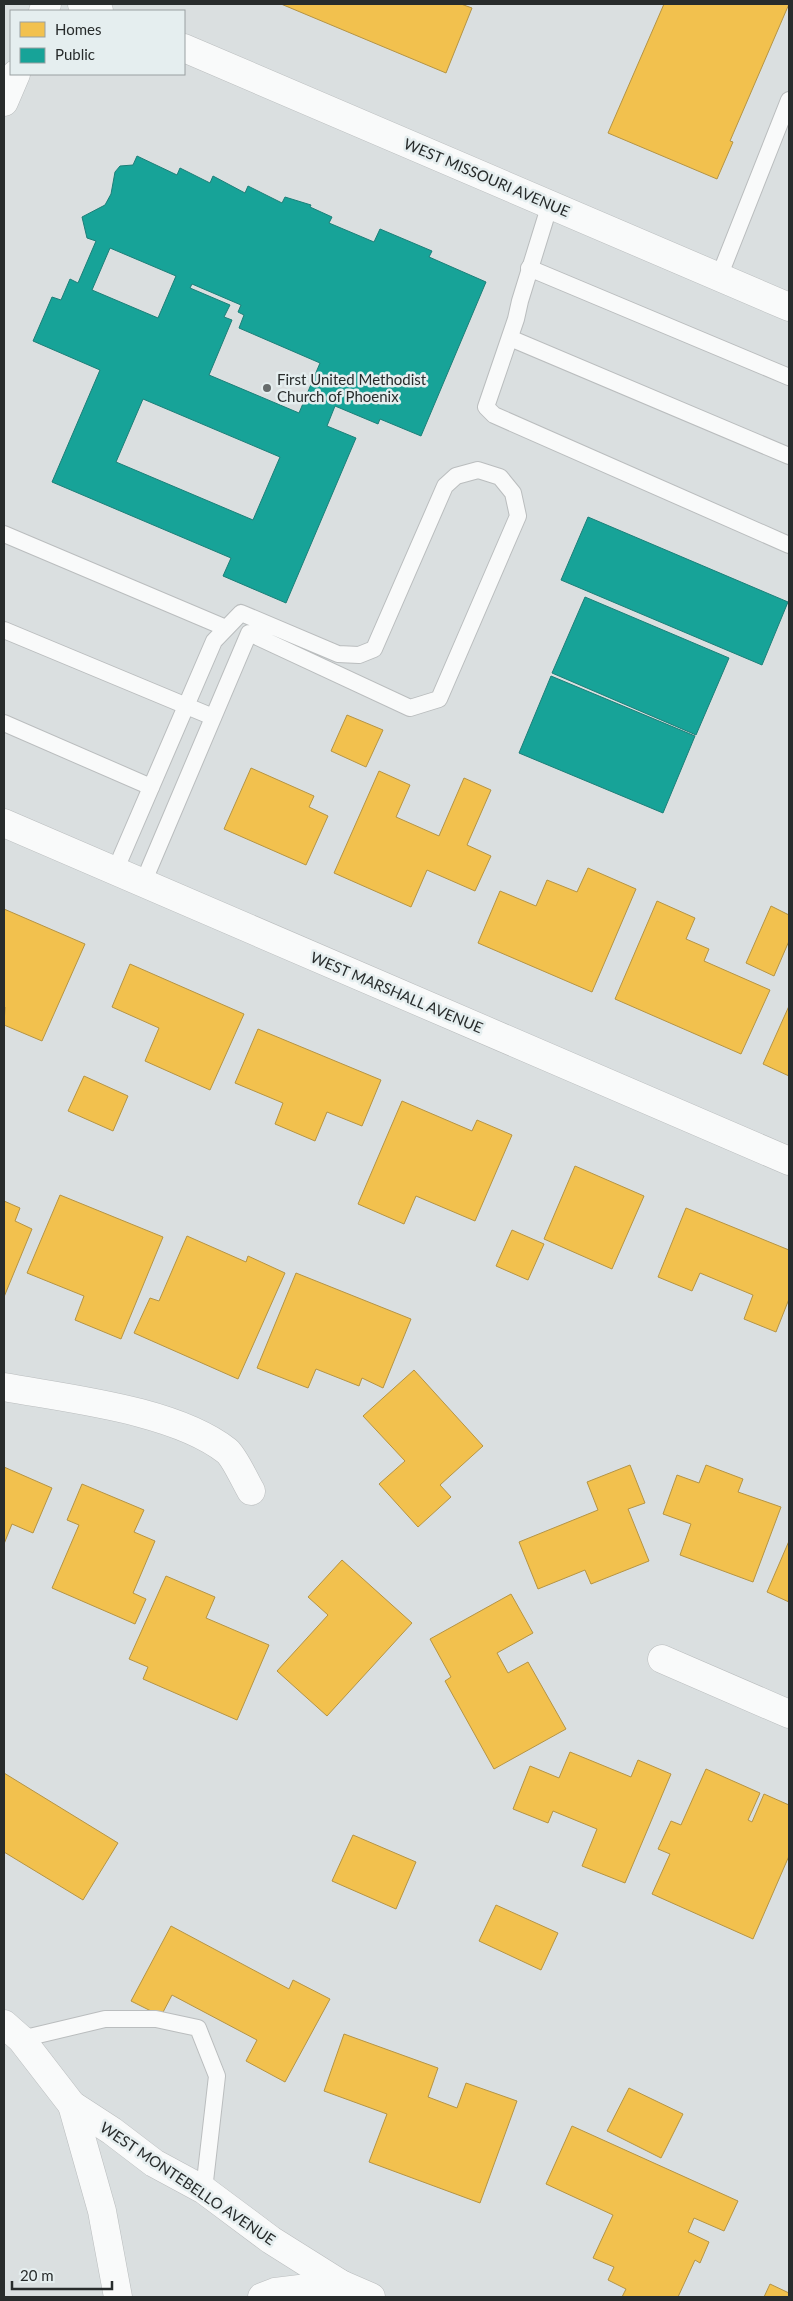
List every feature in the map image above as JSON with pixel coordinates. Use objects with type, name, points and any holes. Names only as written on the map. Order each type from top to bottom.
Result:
[{"type":"street","points":[[82,4],[97,10]]},
{"type":"street","name":"WEST MISSOURI AVENUE","points":[[185,48],[789,307]]},
{"type":"street","points":[[4,102],[16,75]]},
{"type":"street","name":"WEST MARSHALL AVENUE","points":[[4,823],[789,1161]]},
{"type":"street","points":[[4,1387],[104,1405],[183,1426],[228,1452],[251,1491]]},
{"type":"street","points":[[662,1658],[789,1714]]},
{"type":"street","name":"WEST MONTEBELLO AVENUE","points":[[12,2031],[72,2105],[112,2131],[154,2163],[204,2190],[271,2240],[341,2284],[371,2297]]},
{"type":"street","points":[[72,2105],[102,2211],[118,2297]]},
{"type":"street","points":[[262,2297],[275,2292],[341,2284]]},
{"type":"lane","points":[[719,277],[789,100]]},
{"type":"lane","points":[[550,204],[510,338],[486,407],[494,415],[789,545]]},
{"type":"lane","points":[[530,268],[789,377]]},
{"type":"lane","points":[[510,338],[789,456]]},
{"type":"lane","points":[[115,871],[214,641],[226,628],[241,613],[338,654],[359,655],[374,649],[445,486],[456,476],[478,470],[500,478],[513,493],[518,516],[439,699],[410,708],[249,633],[143,883]]},
{"type":"lane","points":[[4,534],[226,628]]},
{"type":"lane","points":[[4,630],[213,717]]},
{"type":"lane","points":[[4,723],[151,787]]},
{"type":"lane","points":[[12,2031],[105,2019],[156,2019],[198,2028],[217,2076],[204,2190]]},
{"type":"building: Homes","points":[[281,4],[461,4],[472,8],[446,73]]},
{"type":"building: Homes","points":[[664,4],[789,4],[730,141],[733,142],[717,179],[608,133]]},
{"type":"building: Homes","points":[[347,715],[383,730],[366,767],[331,751]]},
{"type":"building: Homes","points":[[251,768],[314,796],[309,807],[328,816],[306,865],[224,829]]},
{"type":"building: Homes","points":[[379,771],[410,785],[396,817],[439,836],[464,778],[491,790],[467,845],[491,856],[475,891],[427,870],[411,907],[334,873]]},
{"type":"building: Homes","points":[[588,868],[636,889],[592,992],[478,943],[500,891],[536,906],[547,880],[577,892]]},
{"type":"building: Homes","points":[[657,901],[695,918],[686,939],[709,949],[704,961],[770,990],[741,1054],[615,999]]},
{"type":"building: Homes","points":[[771,906],[789,915],[789,941],[774,976],[746,963]]},
{"type":"building: Homes","points":[[4,909],[85,944],[42,1041],[4,1025]]},
{"type":"building: Homes","points":[[130,964],[244,1014],[210,1090],[145,1061],[159,1028],[112,1007]]},
{"type":"building: Homes","points":[[789,1006],[789,1076],[763,1064]]},
{"type":"building: Homes","points":[[258,1029],[381,1080],[362,1126],[327,1112],[315,1141],[275,1124],[283,1103],[235,1083]]},
{"type":"building: Homes","points":[[84,1076],[128,1096],[113,1131],[68,1111]]},
{"type":"building: Homes","points":[[402,1101],[472,1131],[477,1120],[512,1135],[475,1221],[416,1196],[404,1224],[358,1204]]},
{"type":"building: Homes","points":[[575,1166],[644,1196],[612,1269],[544,1239]]},
{"type":"building: Homes","points":[[60,1195],[163,1237],[121,1339],[75,1320],[84,1296],[27,1273]]},
{"type":"building: Homes","points":[[4,1201],[20,1208],[15,1221],[32,1229],[4,1297]]},
{"type":"building: Homes","points":[[686,1208],[789,1250],[789,1299],[776,1332],[744,1319],[753,1295],[700,1273],[692,1291],[658,1277]]},
{"type":"building: Homes","points":[[512,1230],[544,1244],[528,1280],[496,1266]]},
{"type":"building: Homes","points":[[187,1236],[246,1262],[248,1256],[285,1273],[238,1379],[134,1333],[150,1298],[159,1301]]},
{"type":"building: Homes","points":[[296,1273],[411,1319],[383,1388],[362,1378],[359,1386],[316,1369],[308,1388],[257,1368]]},
{"type":"building: Homes","points":[[414,1370],[483,1446],[440,1485],[451,1497],[418,1527],[379,1484],[405,1461],[363,1416]]},
{"type":"building: Homes","points":[[630,1465],[645,1503],[628,1509],[649,1561],[591,1584],[585,1570],[538,1589],[519,1542],[598,1510],[587,1482]]},
{"type":"building: Homes","points":[[706,1465],[743,1479],[738,1492],[781,1507],[753,1582],[680,1555],[691,1524],[663,1514],[677,1475],[699,1483]]},
{"type":"building: Homes","points":[[4,1467],[52,1488],[33,1533],[12,1524],[4,1544]]},
{"type":"building: Homes","points":[[82,1484],[144,1510],[134,1532],[155,1541],[133,1593],[146,1599],[135,1624],[52,1588],[79,1525],[67,1520]]},
{"type":"building: Homes","points":[[789,1541],[789,1602],[767,1592]]},
{"type":"building: Homes","points":[[342,1560],[412,1623],[327,1716],[277,1671],[328,1615],[308,1597]]},
{"type":"building: Homes","points":[[166,1576],[215,1597],[206,1618],[269,1645],[237,1720],[143,1679],[148,1667],[129,1659]]},
{"type":"building: Homes","points":[[511,1594],[533,1633],[497,1653],[508,1673],[528,1662],[566,1729],[494,1769],[445,1681],[451,1677],[430,1639]]},
{"type":"building: Homes","points":[[570,1752],[631,1777],[638,1760],[671,1774],[625,1883],[582,1866],[597,1829],[553,1811],[548,1823],[513,1809],[530,1766],[559,1778]]},
{"type":"building: Homes","points":[[706,1769],[760,1793],[748,1820],[752,1822],[764,1794],[789,1805],[789,1856],[753,1939],[652,1894],[670,1854],[658,1849],[671,1821],[681,1825]]},
{"type":"building: Homes","points":[[4,1773],[118,1843],[83,1900],[4,1852]]},
{"type":"building: Homes","points":[[353,1835],[416,1862],[396,1909],[332,1881]]},
{"type":"building: Homes","points":[[496,1905],[558,1933],[541,1970],[479,1941]]},
{"type":"building: Homes","points":[[171,1926],[289,1989],[293,1980],[330,1999],[285,2082],[246,2061],[257,2040],[172,1995],[161,2016],[131,2001]]},
{"type":"building: Homes","points":[[344,2034],[438,2068],[428,2097],[457,2108],[466,2083],[517,2101],[480,2203],[369,2162],[387,2114],[324,2091]]},
{"type":"building: Homes","points":[[629,2088],[683,2114],[661,2158],[607,2131]]},
{"type":"building: Homes","points":[[572,2126],[738,2201],[724,2231],[694,2218],[688,2232],[709,2242],[700,2263],[695,2260],[678,2297],[622,2297],[626,2289],[608,2280],[614,2267],[593,2258],[613,2215],[546,2184]]},
{"type":"building: Homes","points":[[770,2284],[789,2293],[789,2297],[764,2297]]},
{"type":"building: Public","name":"First United Methodist Church of Phoenix","points":[[137,156],[177,175],[180,168],[210,183],[213,176],[245,193],[248,186],[282,203],[285,197],[311,205],[310,207],[332,217],[329,223],[374,242],[380,229],[432,251],[429,257],[486,282],[421,436],[380,419],[378,424],[335,406],[327,426],[356,438],[286,603],[223,576],[231,558],[52,482],[100,370],[33,341],[52,297],[61,300],[70,279],[78,283],[96,241],[87,238],[82,217],[105,205],[111,194],[115,172],[120,166],[133,165]],"holes":[[[110,248],[176,276],[158,318],[92,290]],[[192,284],[241,305],[238,312],[244,315],[239,328],[320,363],[299,413],[209,375],[232,320],[224,317],[230,305],[190,288]],[[143,399],[280,457],[253,520],[116,462]]]},
{"type":"building: Public","points":[[588,517],[788,602],[762,665],[561,580]]},
{"type":"building: Public","points":[[585,597],[729,658],[696,735],[552,673]]},
{"type":"building: Public","points":[[551,676],[695,736],[663,813],[519,753]]},
{"type":"place","name":"First United Methodist Church of Phoenix","points":[[267,388]]}]
